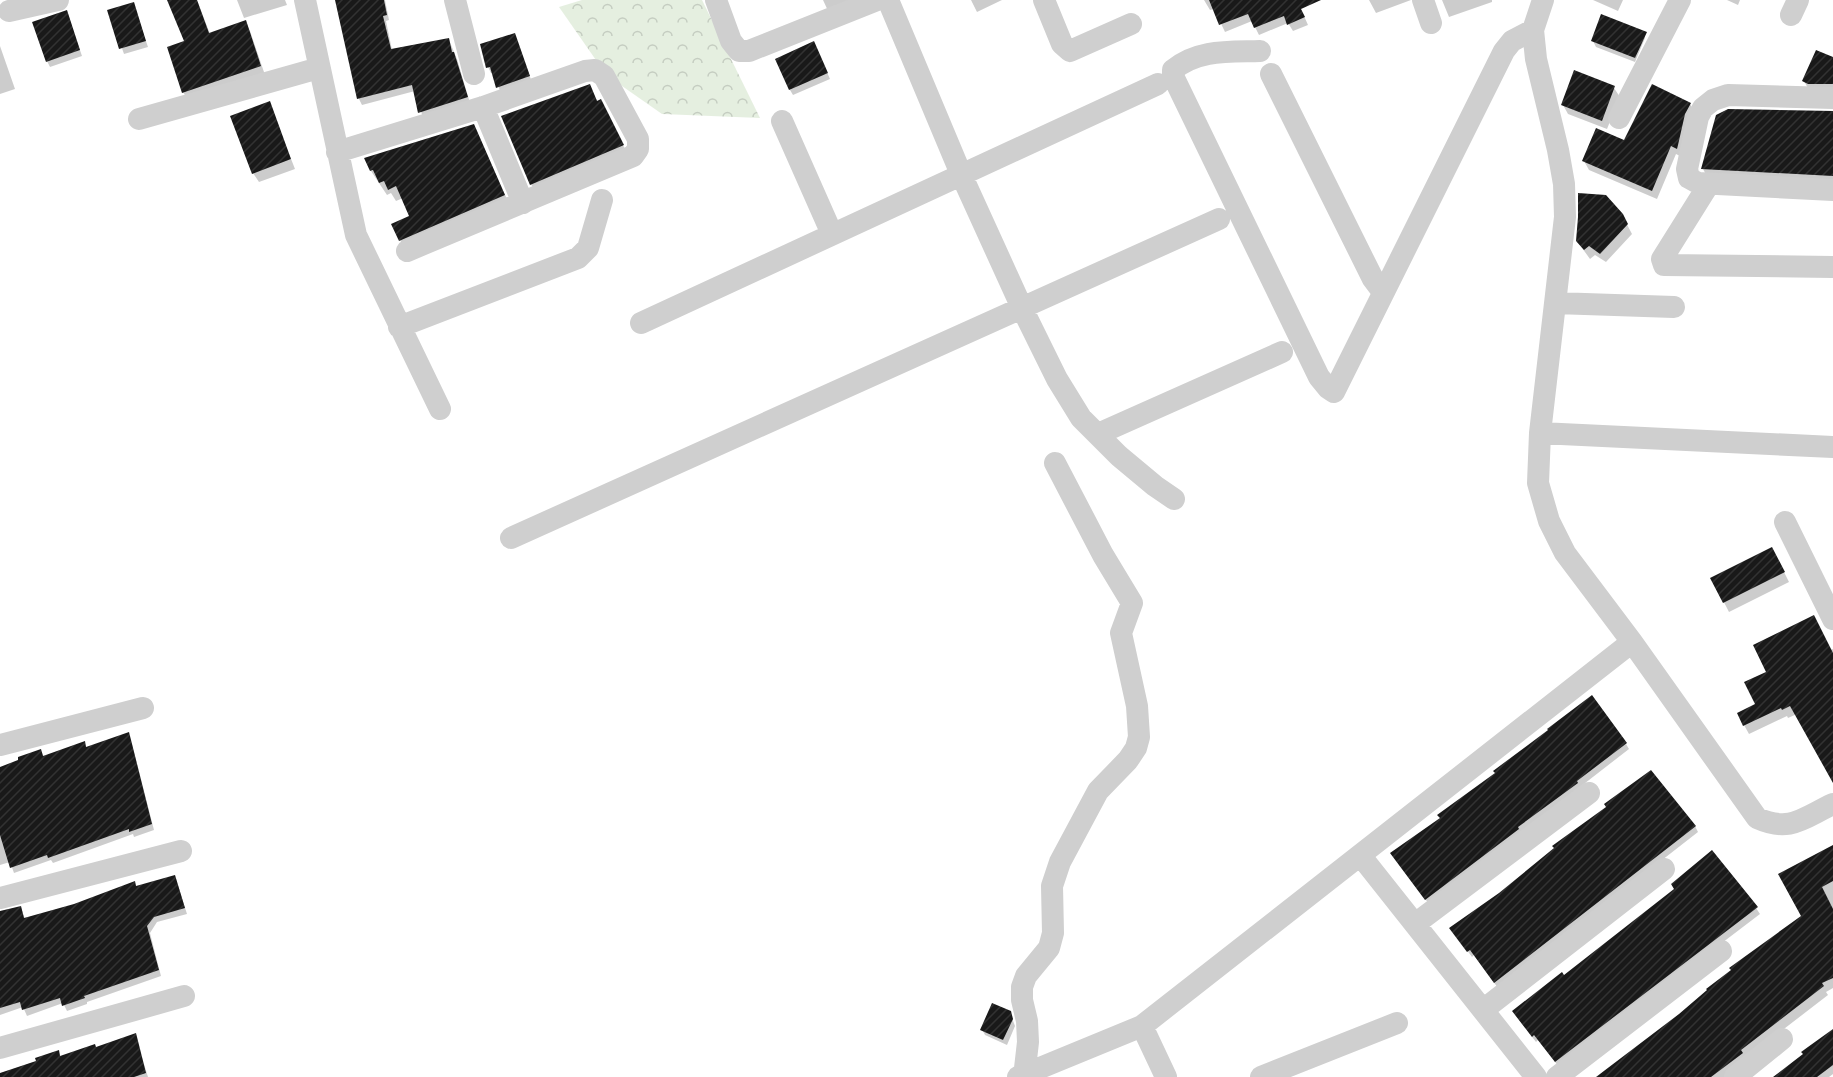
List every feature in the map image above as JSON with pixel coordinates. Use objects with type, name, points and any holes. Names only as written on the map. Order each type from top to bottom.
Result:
[{"type":"street","points":[[9,10],[54,0]]},
{"type":"street","points":[[305,0],[356,235],[440,409]]},
{"type":"street","points":[[455,0],[474,74]]},
{"type":"street","points":[[716,0],[731,41],[739,51],[749,51],[877,0]]},
{"type":"street","points":[[888,0],[961,174],[1057,379],[1081,418],[1137,471],[1174,499]]},
{"type":"street","points":[[1044,0],[1062,44],[1070,51],[1131,24]]},
{"type":"street","points":[[1423,0],[1431,23]]},
{"type":"street","points":[[1543,0],[1533,30],[1536,59],[1564,184],[1564,218],[1540,433],[1538,483],[1549,521],[1565,553],[1632,642],[1757,818],[1771,824],[1788,826],[1833,804]]},
{"type":"street","points":[[1619,118],[1680,0]]},
{"type":"street","points":[[1260,51],[1205,53],[1179,64],[1173,70],[1173,76],[1319,377],[1334,392],[1382,291],[1503,51],[1512,41],[1533,30]]},
{"type":"street","points":[[139,119],[319,68]]},
{"type":"street","points":[[337,152],[483,107],[585,71],[595,70],[604,76],[638,139],[638,149],[633,156],[407,251]]},
{"type":"street","points":[[1271,74],[1373,279],[1382,291]]},
{"type":"street","points":[[641,323],[1158,84]]},
{"type":"street","points":[[1833,98],[1728,95],[1713,100],[1703,108],[1698,117],[1687,169],[1689,178],[1698,183],[1833,190]]},
{"type":"street","points":[[483,107],[523,203]]},
{"type":"street","points":[[782,121],[832,234]]},
{"type":"street","points":[[1709,184],[1662,259],[1664,265],[1833,267]]},
{"type":"street","points":[[399,327],[578,258],[588,248],[602,200]]},
{"type":"street","points":[[511,538],[1219,219]]},
{"type":"street","points":[[1555,303],[1674,307]]},
{"type":"street","points":[[1098,434],[1282,352]]},
{"type":"street","points":[[1540,433],[1833,447]]},
{"type":"street","points":[[1022,1076],[1028,1042],[1022,987],[1026,976],[1049,948],[1053,933],[1052,886],[1060,862],[1098,791],[1136,748],[1140,720],[1121,633],[1132,603],[1103,555],[1055,464]]},
{"type":"street","points":[[1785,522],[1833,619]]},
{"type":"street","points":[[1022,1076],[1142,1026],[1632,642]]},
{"type":"street","points":[[0,745],[143,708]]},
{"type":"street","points":[[1415,924],[1589,793]]},
{"type":"street","points":[[0,898],[181,851]]},
{"type":"street","points":[[1360,855],[1536,1077]]},
{"type":"street","points":[[1483,1010],[1664,869]]},
{"type":"street","points":[[1557,1077],[1721,951]]},
{"type":"street","points":[[0,1048],[184,996]]},
{"type":"street","points":[[1261,1077],[1397,1023]]},
{"type":"street","points":[[1142,1026],[1166,1077]]},
{"type":"street","points":[[1735,1077],[1782,1040]]},
{"type":"green space","points":[[582,0],[702,0],[760,118],[662,114],[622,86],[598,63],[559,7]]},
{"type":"building","points":[[167,0],[197,0],[209,33],[246,20],[261,66],[182,93],[167,47],[184,41]]},
{"type":"building","points":[[335,0],[384,0],[387,15],[383,16],[391,49],[449,38],[468,97],[418,113],[412,85],[357,99]]},
{"type":"building","points":[[1209,0],[1321,0],[1301,9],[1305,17],[1287,25],[1284,16],[1254,28],[1248,14],[1219,25]]},
{"type":"building","points":[[134,2],[146,41],[119,49],[107,10]]},
{"type":"building","points":[[67,10],[80,50],[46,62],[32,22]]},
{"type":"building","points":[[1601,14],[1647,32],[1635,58],[1591,41]]},
{"type":"building","points":[[515,33],[530,76],[496,88],[490,67],[486,68],[480,44]]},
{"type":"building","points":[[814,41],[828,73],[789,90],[775,59]]},
{"type":"building","points":[[1816,50],[1833,57],[1833,84],[1808,84],[1802,81]]},
{"type":"building","points":[[1574,70],[1615,86],[1602,121],[1561,105]]},
{"type":"building","points":[[590,84],[597,101],[601,99],[624,145],[530,185],[501,116]]},
{"type":"building","points":[[1652,84],[1691,103],[1685,114],[1677,149],[1671,146],[1652,191],[1582,161],[1596,128],[1624,140]]},
{"type":"building","points":[[270,101],[291,159],[252,174],[230,116]]},
{"type":"building","points":[[1728,109],[1833,111],[1833,176],[1701,169],[1716,115]]},
{"type":"building","points":[[474,124],[505,195],[399,241],[391,224],[409,216],[396,186],[388,190],[384,181],[379,183],[364,158]]},
{"type":"building","points":[[1578,193],[1606,195],[1623,214],[1628,224],[1600,254],[1589,246],[1584,250],[1576,241]]},
{"type":"building","points":[[1772,547],[1785,572],[1723,603],[1710,578]]},
{"type":"building","points":[[1814,615],[1833,653],[1833,783],[1790,706],[1743,726],[1737,713],[1755,704],[1744,682],[1766,672],[1753,645]]},
{"type":"building","points":[[1592,695],[1627,743],[1425,900],[1390,853],[1440,818],[1437,815],[1495,773],[1493,771]]},
{"type":"building","points":[[129,732],[152,824],[129,832],[129,829],[48,858],[47,855],[10,868],[0,835],[0,767],[18,760],[18,757],[41,749],[43,756],[85,741],[86,747]]},
{"type":"building","points":[[1651,770],[1696,826],[1494,983],[1470,950],[1467,952],[1449,928],[1499,893],[1554,848],[1552,846],[1606,807],[1604,804]]},
{"type":"building","points":[[1833,845],[1833,881],[1822,887],[1833,909],[1833,978],[1822,983],[1824,986],[1741,1050],[1743,1053],[1711,1077],[1596,1077],[1679,1014],[1731,970],[1729,968],[1801,916],[1778,874]]},
{"type":"building","points":[[1712,850],[1758,907],[1555,1062],[1512,1011],[1562,972],[1564,975],[1674,889],[1671,884]]},
{"type":"building","points":[[175,875],[185,908],[154,917],[147,926],[159,970],[62,1006],[60,998],[22,1010],[20,1002],[0,1008],[0,911],[21,906],[24,918],[74,904],[135,881],[136,886]]},
{"type":"building","points":[[992,1003],[1011,1011],[1013,1019],[1003,1040],[980,1030]]},
{"type":"building","points":[[1833,1029],[1833,1065],[1817,1077],[1773,1077],[1803,1054],[1801,1052]]},
{"type":"building","points":[[136,1033],[146,1073],[134,1077],[0,1077],[0,1073],[36,1061],[35,1058],[59,1050],[60,1056],[95,1044],[96,1047]]}]
